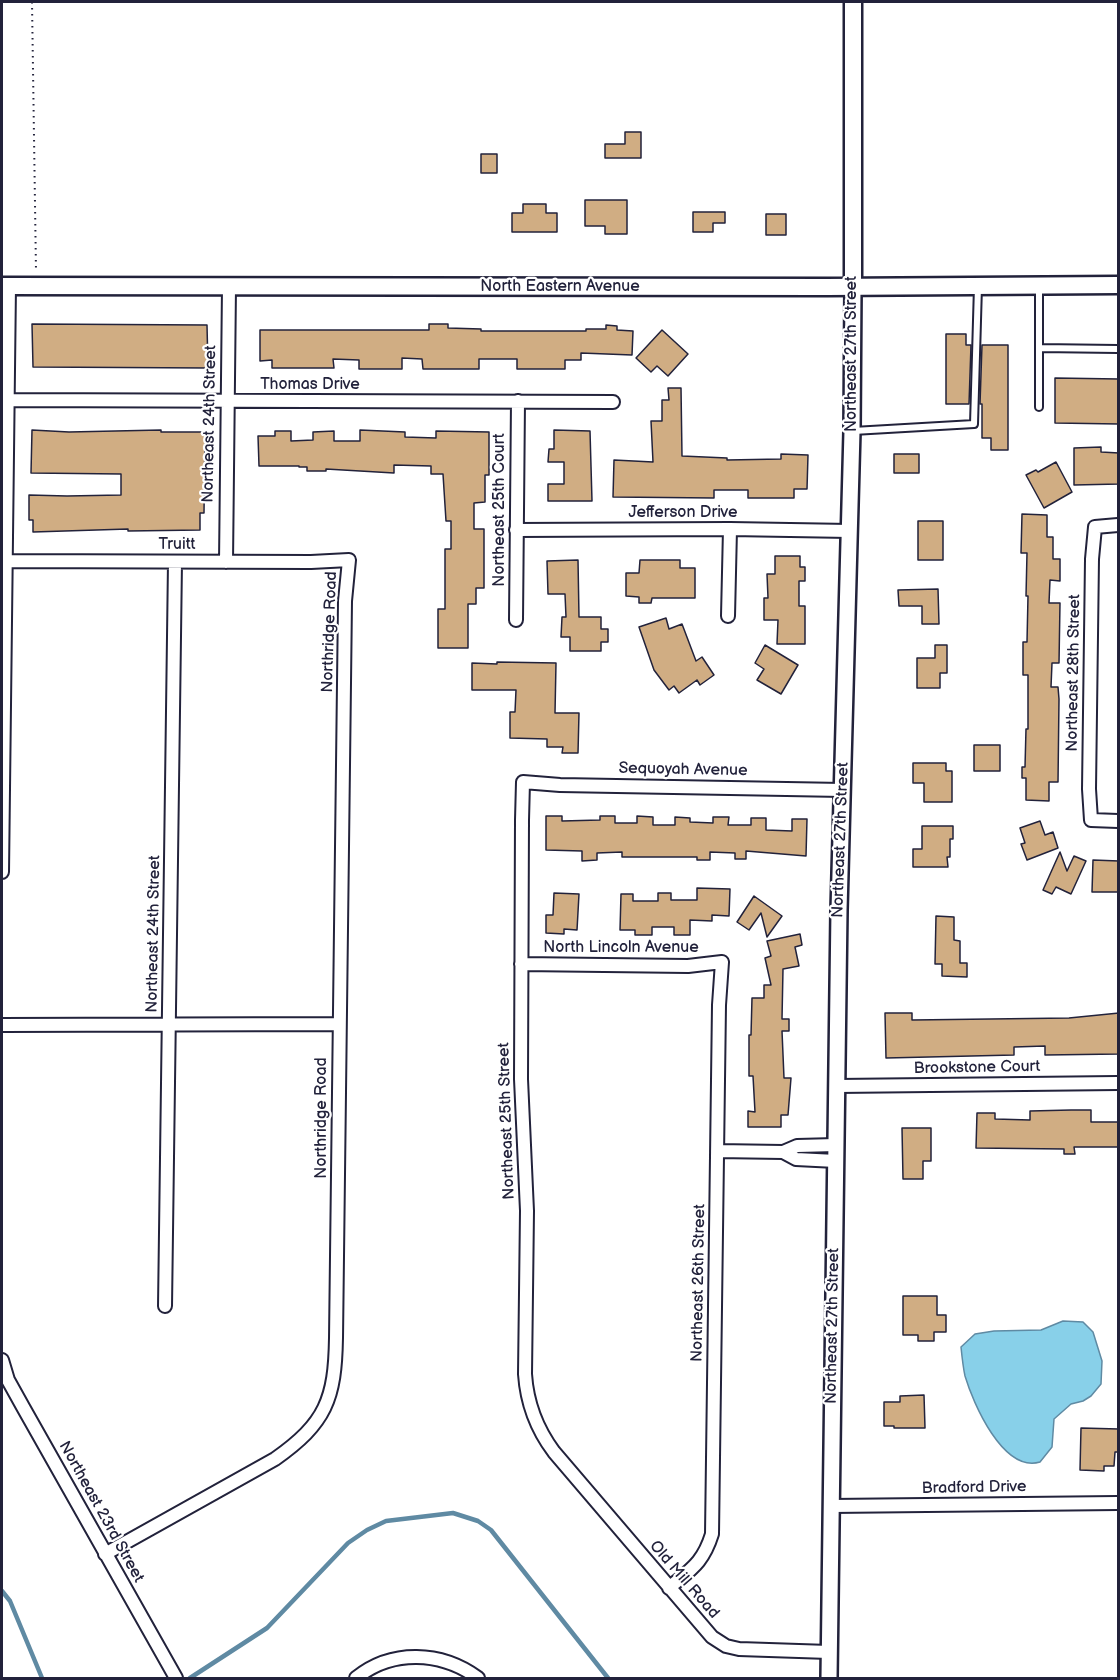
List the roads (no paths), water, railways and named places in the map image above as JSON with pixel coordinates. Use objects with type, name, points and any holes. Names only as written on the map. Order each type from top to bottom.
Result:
[{"type":"main road","name":"Northeast 27th Street","points":[[853,2],[853,287]]},
{"type":"main road","name":"North Eastern Avenue","points":[[5,286],[1119,285]]},
{"type":"street","points":[[2,872],[4,439],[7,400],[5,286]]},
{"type":"street","name":"Northeast 24th Street","points":[[226,562],[229,287]]},
{"type":"street","name":"Northeast 27th Street","points":[[829,1678],[839,910],[850,531],[853,287]]},
{"type":"street","name":"Thomas Drive","points":[[7,400],[613,402]]},
{"type":"street","name":"Northeast 25th Court","points":[[516,620],[518,401]]},
{"type":"street","name":"Northeast 28th Street","points":[[1119,525],[1095,527],[1091,594],[1089,789],[1091,820],[1119,821]]},
{"type":"street","points":[[729,616],[730,529]]},
{"type":"street","name":"Jefferson Drive","points":[[516,530],[850,531]]},
{"type":"street","name":"Truitt","points":[[5,561],[311,562],[349,560]]},
{"type":"street","name":"Northridge Road","points":[[105,1554],[275,1459],[307,1434],[318,1421],[325,1410],[333,1382],[336,1359],[345,601],[349,560]]},
{"type":"street","name":"Northeast 24th Street","points":[[165,1306],[175,562]]},
{"type":"street","name":"Sequoyah Avenue","points":[[523,782],[560,785],[843,790]]},
{"type":"street","name":"Northeast 25th Street","points":[[523,782],[521,1079],[527,1211],[526,1386],[534,1420],[554,1452]]},
{"type":"street","name":"North Lincoln Avenue","points":[[521,964],[688,966],[722,962]]},
{"type":"street","name":"Northeast 26th Street","points":[[669,1588],[704,1556],[712,1534],[722,962]]},
{"type":"street","points":[[2,1025],[339,1024]]},
{"type":"street","name":"Brookstone Court","points":[[837,1086],[1119,1083]]},
{"type":"street","points":[[717,1151],[783,1152],[797,1146],[836,1145]]},
{"type":"street","points":[[783,1152],[796,1160],[836,1161]]},
{"type":"street","name":"Northeast 23rd Street","points":[[2,1360],[5,1380],[173,1674]]},
{"type":"street","name":"Old Mill Road","points":[[554,1452],[712,1637],[726,1646],[739,1649],[829,1652]]},
{"type":"street","name":"Bradford Drive","points":[[831,1506],[1119,1503]]},
{"type":"street","points":[[356,1678],[381,1663],[408,1656],[444,1661],[461,1667],[478,1678]]},
{"type":"lane","points":[[852,431],[974,424],[978,285]]},
{"type":"lane","points":[[1039,407],[1040,285]]},
{"type":"lane","points":[[1039,348],[1119,349]]},
{"type":"water","points":[[1063,1321],[1083,1322],[1093,1332],[1102,1361],[1101,1384],[1091,1396],[1071,1404],[1054,1419],[1052,1447],[1040,1462],[1026,1463],[1002,1447],[982,1418],[965,1376],[961,1347],[975,1334],[994,1331],[1041,1330]]},
{"type":"waterway","points":[[190,1678],[267,1628],[348,1543],[367,1530],[386,1521],[453,1513],[478,1521],[491,1530],[608,1678]]},
{"type":"waterway","points":[[2,1591],[10,1601],[42,1678]]}]
